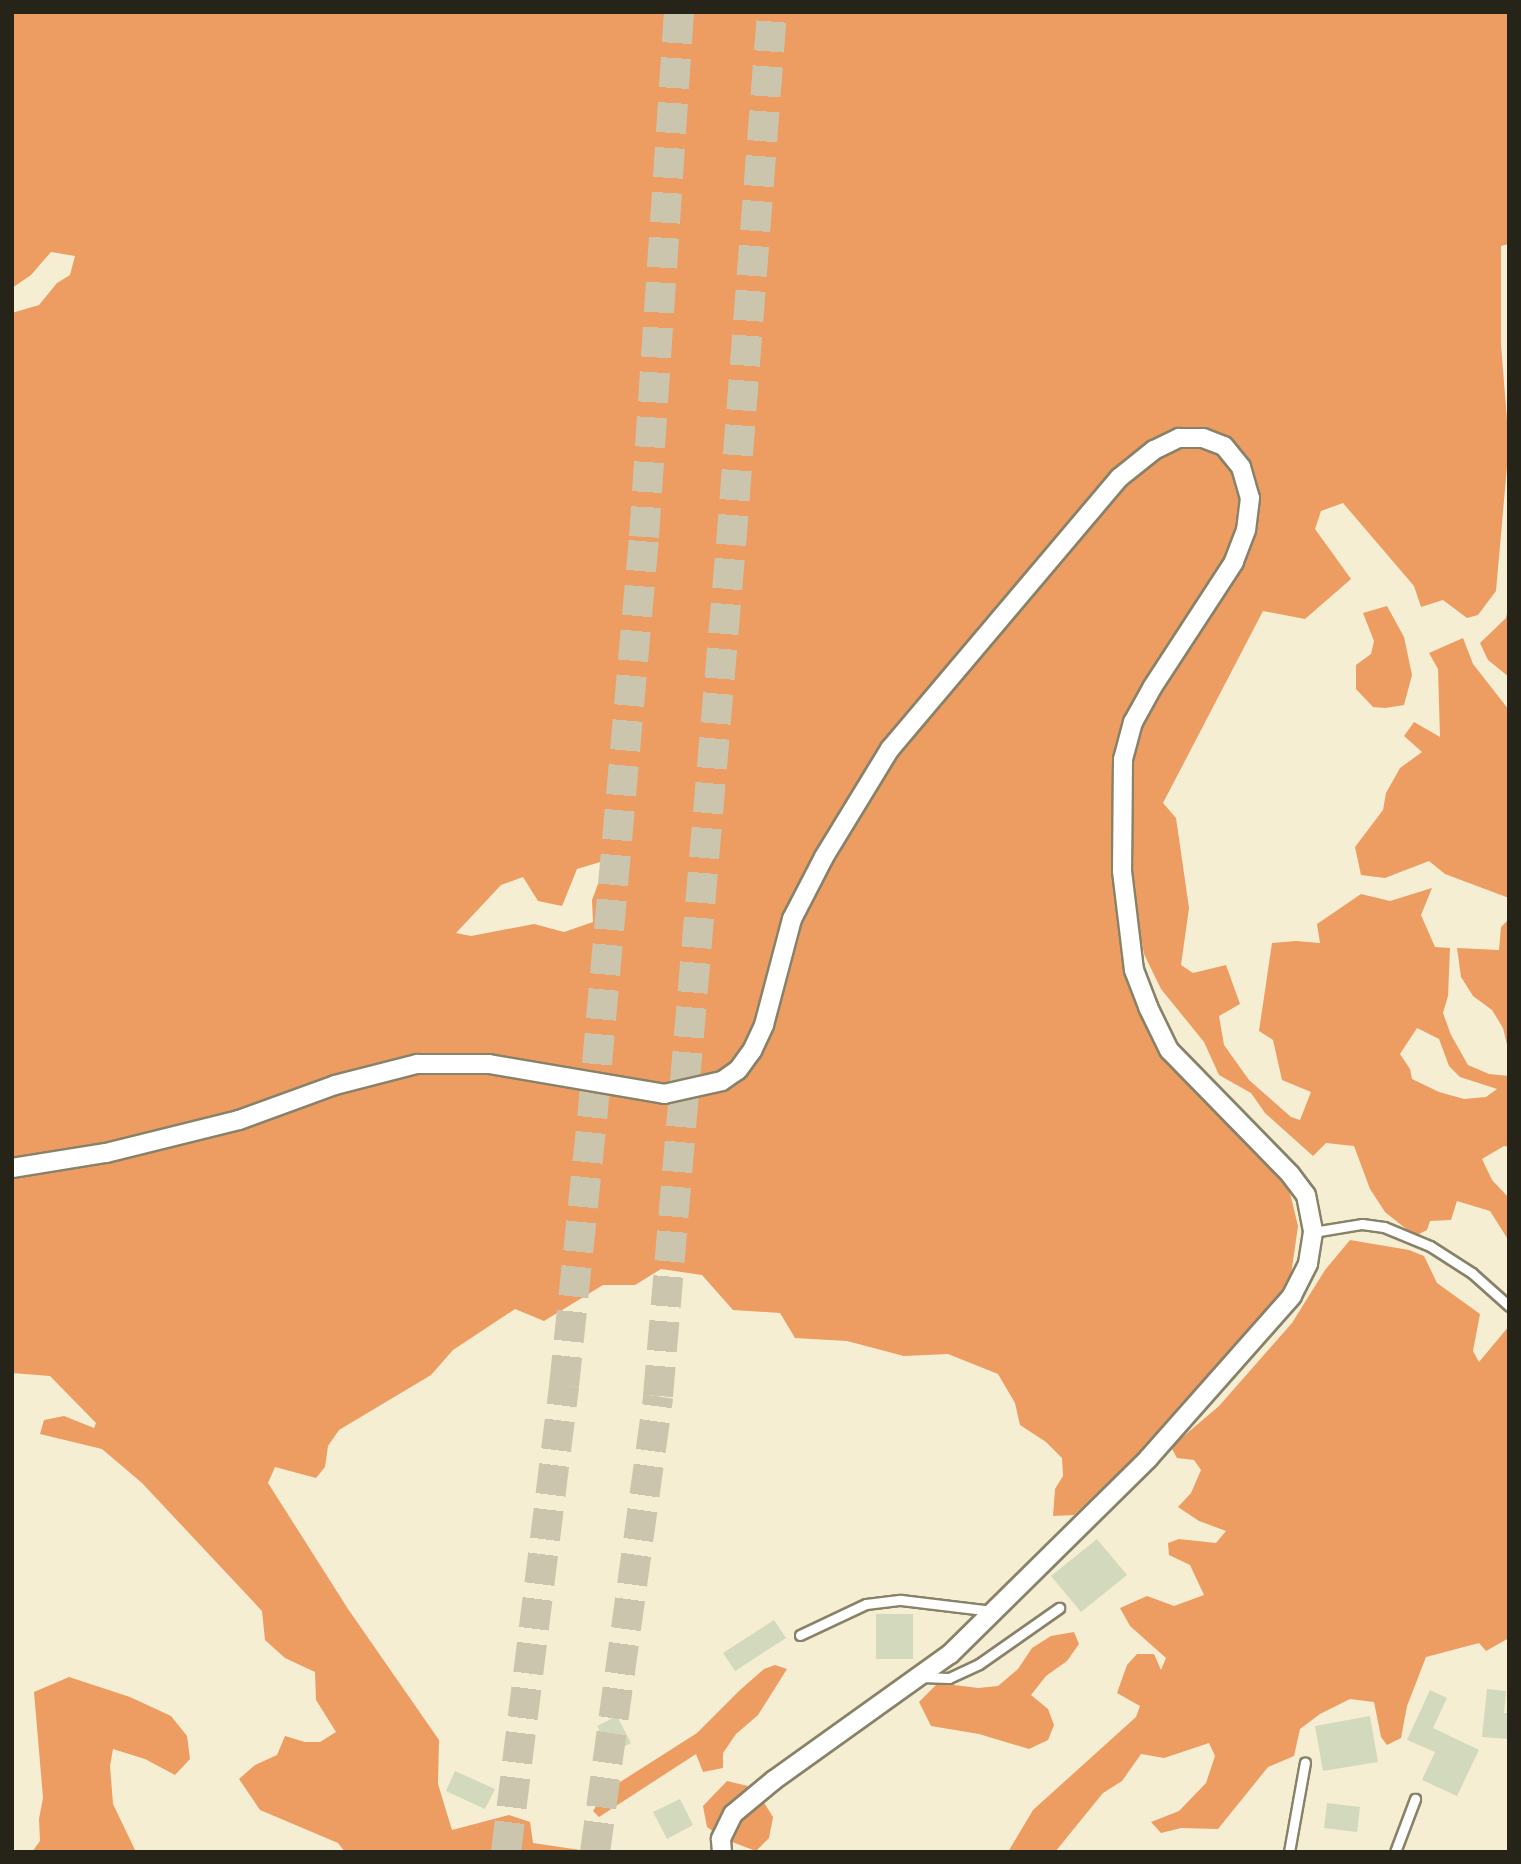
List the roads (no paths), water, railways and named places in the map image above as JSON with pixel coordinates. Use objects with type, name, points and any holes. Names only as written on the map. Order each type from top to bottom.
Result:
[{"type":"street","points":[[12,1168],[106,1153],[239,1121],[335,1085],[417,1064],[489,1064],[664,1094],[722,1081],[738,1070],[752,1051],[764,1025],[792,919],[824,856],[890,749],[1119,478],[1154,450],[1179,438],[1203,438],[1224,446],[1241,467],[1250,498],[1246,530],[1234,562],[1133,722],[1123,759],[1122,871],[1133,970],[1169,1050],[1290,1174],[1306,1195],[1313,1232],[1308,1264],[1292,1296],[1148,1459],[950,1654],[774,1780],[733,1814],[721,1839],[722,1852]]},
{"type":"lane","points":[[1313,1232],[1362,1224],[1384,1227],[1430,1246],[1462,1266],[1509,1306]]},
{"type":"lane","points":[[800,1635],[866,1604],[901,1600],[993,1611]]},
{"type":"lane","points":[[919,1677],[949,1678],[979,1664],[1059,1608]]},
{"type":"lane","points":[[1289,1852],[1305,1762]]},
{"type":"lane","points":[[1395,1852],[1415,1799]]},
{"type":"tunnel","points":[[506,1852],[564,1386],[593,1109],[644,537],[679,12]]},
{"type":"tunnel","points":[[595,1852],[658,1396],[731,545],[772,12]]}]
